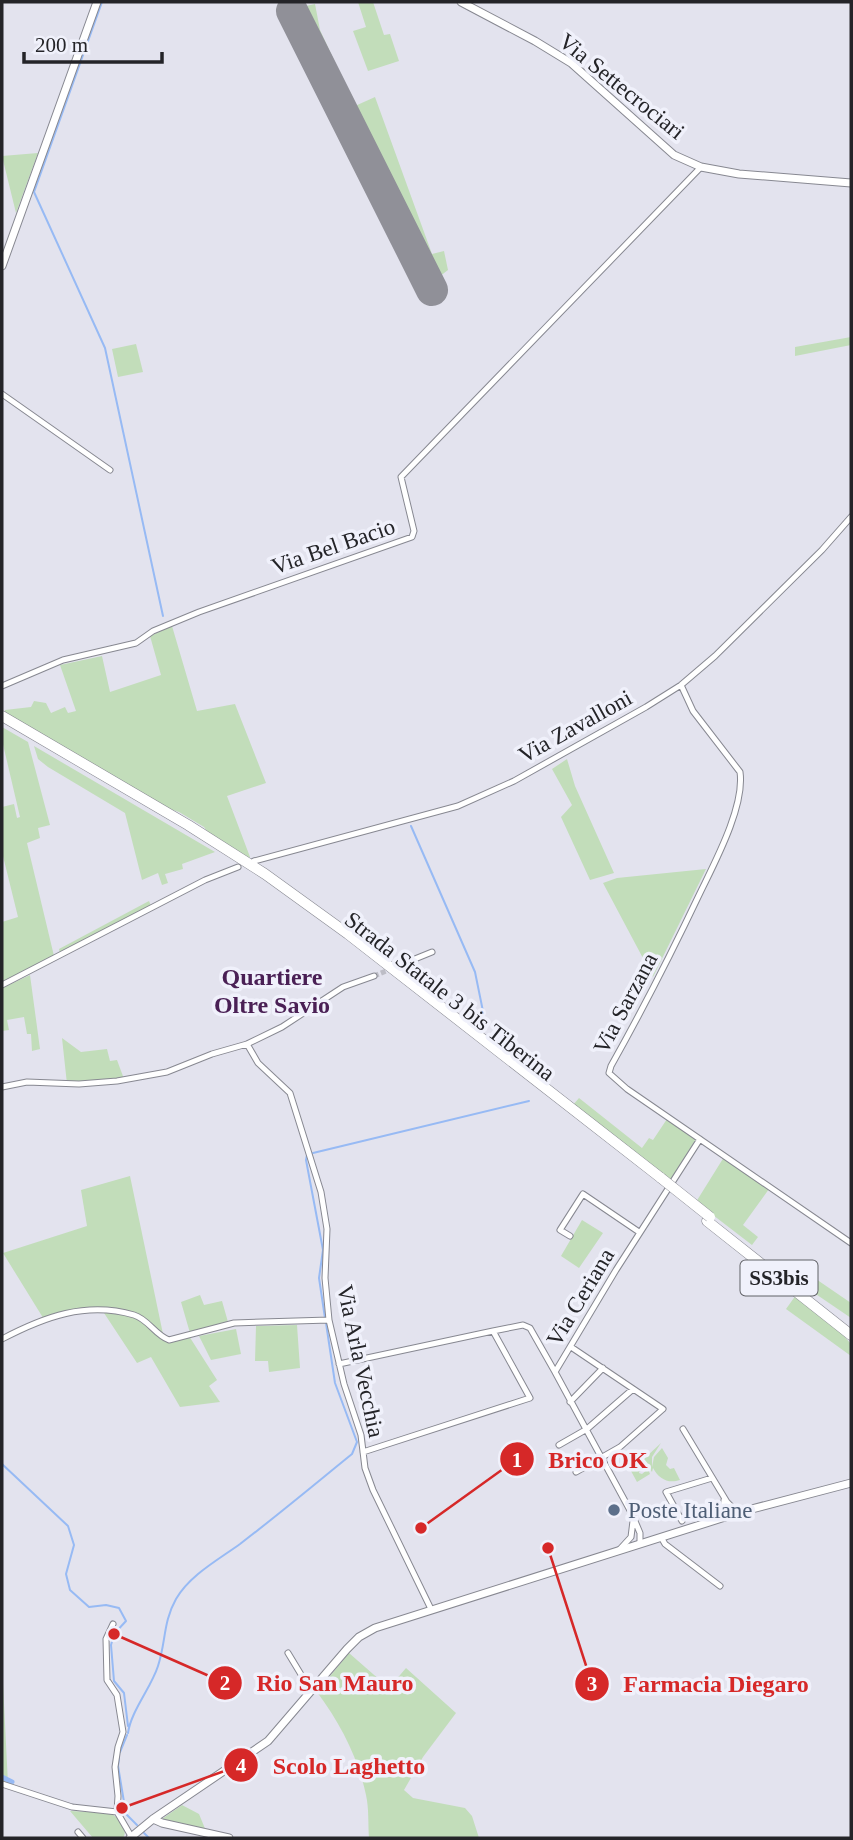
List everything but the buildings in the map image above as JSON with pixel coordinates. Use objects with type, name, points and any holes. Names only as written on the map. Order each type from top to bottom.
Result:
[{"type":"highway","name":"Strada Statale 3 bis Tiberina","points":[[2,716],[186,829],[283,893],[659,1180],[851,1335]]},
{"type":"highway","name":"Strada Statale 3 bis Tiberina","points":[[2,722],[47,745]]},
{"type":"highway","name":"Strada Statale 3 bis Tiberina","points":[[708,1219],[851,1327]]},
{"type":"main road","points":[[2,266],[97,2]]},
{"type":"main road","name":"Via Settecrociari","points":[[461,2],[571,63],[674,155],[701,167],[739,174],[851,184]]},
{"type":"main road","points":[[132,1835],[268,1741],[347,1649],[365,1633],[431,1609],[730,1515],[850,1484]]},
{"type":"main road","points":[[153,1819],[229,1838]]},
{"type":"street","name":"Via Bel Bacio","points":[[2,687],[63,660],[136,643],[172,622],[412,537],[414,531],[401,477],[701,167]]},
{"type":"street","points":[[2,394],[110,470]]},
{"type":"street","name":"Via Zavalloni","points":[[254,861],[458,806],[488,794],[681,685],[715,656],[822,550],[851,517]]},
{"type":"street","name":"Via Sarzana","points":[[681,685],[693,711],[740,772],[742,784],[723,844],[658,981],[609,1073],[627,1089],[851,1243]]},
{"type":"street","points":[[2,985],[205,880],[238,867]]},
{"type":"street","points":[[400,965],[432,952]]},
{"type":"street","points":[[2,1087],[27,1083],[79,1084],[167,1072],[247,1044],[282,1027],[343,987],[373,976]]},
{"type":"street","name":"Via Arla Vecchia","points":[[247,1044],[258,1063],[290,1093],[310,1154],[321,1192],[327,1229],[326,1320],[361,1434],[365,1468],[431,1609]]},
{"type":"street","name":"Via Ceriana","points":[[639,1544],[639,1533],[632,1514],[555,1372],[639,1232],[700,1139]]},
{"type":"street","points":[[570,1236],[560,1230],[583,1194],[639,1232]]},
{"type":"street","points":[[2,1339],[46,1318],[69,1311],[85,1310],[136,1315],[160,1337],[169,1340],[234,1324],[326,1320]]},
{"type":"street","points":[[339,1364],[523,1325],[530,1328],[555,1372]]},
{"type":"street","points":[[363,1452],[530,1398],[493,1331]]},
{"type":"street","points":[[571,1347],[663,1409],[628,1441],[576,1472]]},
{"type":"street","points":[[570,1402],[603,1368]]},
{"type":"street","points":[[559,1445],[586,1429],[633,1389]]},
{"type":"street","points":[[683,1429],[725,1501],[730,1515]]},
{"type":"street","points":[[682,1521],[666,1492],[712,1478]]},
{"type":"street","points":[[725,1501],[733,1508],[744,1511]]},
{"type":"street","points":[[717,1519],[723,1512],[725,1501]]},
{"type":"street","points":[[620,1550],[631,1534],[632,1514]]},
{"type":"street","points":[[639,1533],[651,1540]]},
{"type":"street","points":[[631,1534],[639,1544]]},
{"type":"street","points":[[661,1537],[674,1551],[720,1586]]},
{"type":"street","points":[[113,1625],[106,1639],[107,1680],[119,1700],[123,1732],[115,1768],[117,1812],[132,1835]]},
{"type":"street","points":[[288,1653],[311,1691]]},
{"type":"street","points":[[2,1784],[72,1807],[117,1812]]},
{"type":"street","points":[[78,1832],[83,1838]]},
{"type":"green space","points":[[358,2],[373,2],[384,35],[390,34],[399,61],[368,71],[353,31],[366,27]]},
{"type":"green space","points":[[315,4],[320,30],[355,106],[375,97],[432,254],[444,251],[448,270],[439,277],[441,283],[435,288],[404,220],[297,8]]},
{"type":"green space","points":[[38,153],[16,213],[2,156]]},
{"type":"green space","points":[[851,337],[851,345],[795,356],[795,347]]},
{"type":"green space","points":[[136,344],[143,372],[118,377],[112,349]]},
{"type":"green space","points":[[172,626],[197,711],[235,704],[266,783],[227,796],[250,857],[248,859],[179,812],[164,807],[4,714],[5,710],[31,707],[34,701],[46,703],[51,713],[65,707],[68,713],[76,711],[60,665],[102,656],[110,692],[161,675],[150,636]]},
{"type":"green space","points":[[2,727],[28,742],[50,825],[38,828],[40,838],[27,843],[54,956],[2,982],[2,922],[18,917],[2,852],[2,807],[14,804],[17,818],[20,817],[2,740]]},
{"type":"green space","points":[[34,746],[215,852],[182,864],[183,869],[165,874],[168,883],[162,885],[158,873],[142,880],[125,813],[48,767],[38,759]]},
{"type":"green space","points":[[567,759],[575,786],[614,873],[590,880],[561,817],[572,805],[552,769]]},
{"type":"green space","points":[[706,869],[653,977],[603,883],[617,878]]},
{"type":"green space","points":[[149,901],[151,906],[60,953],[59,949]]},
{"type":"green space","points":[[30,975],[40,1049],[32,1051],[31,1034],[27,1034],[24,1017],[7,1020],[9,1030],[2,1031],[2,988]]},
{"type":"green space","points":[[62,1038],[81,1052],[107,1049],[110,1061],[117,1060],[124,1079],[67,1084]]},
{"type":"green space","points":[[579,1098],[642,1148],[649,1138],[653,1140],[667,1119],[696,1139],[670,1181],[573,1105]]},
{"type":"green space","points":[[724,1157],[769,1189],[743,1225],[758,1237],[752,1245],[696,1202]]},
{"type":"green space","points":[[130,1176],[163,1334],[168,1337],[189,1336],[217,1380],[209,1386],[220,1402],[180,1407],[151,1357],[137,1363],[104,1313],[83,1311],[45,1321],[3,1253],[87,1226],[81,1190]]},
{"type":"green space","points":[[582,1220],[603,1233],[579,1268],[561,1256]]},
{"type":"green space","points":[[813,1277],[851,1303],[851,1318],[804,1286]]},
{"type":"green space","points":[[200,1295],[204,1305],[222,1301],[228,1322],[190,1333],[181,1302]]},
{"type":"green space","points":[[796,1295],[837,1328],[851,1344],[851,1356],[786,1309]]},
{"type":"green space","points":[[297,1325],[300,1368],[269,1372],[268,1361],[255,1361],[256,1326]]},
{"type":"green space","points":[[236,1329],[241,1354],[211,1360],[199,1336]]},
{"type":"green space","points":[[661,1443],[652,1457],[652,1467],[654,1457],[662,1448],[668,1458],[666,1465],[670,1469],[674,1468],[680,1480],[664,1480],[648,1466],[640,1468],[639,1473],[642,1474],[648,1469],[650,1474],[637,1482],[631,1471]]},
{"type":"green space","points":[[349,1653],[389,1688],[406,1668],[456,1713],[423,1757],[404,1790],[413,1798],[465,1808],[472,1816],[479,1838],[369,1838],[363,1781],[341,1728],[317,1692]]},
{"type":"green space","points":[[2,1663],[8,1784],[2,1783]]},
{"type":"green space","points":[[182,1805],[199,1814],[206,1831],[162,1819]]},
{"type":"green space","points":[[70,1811],[110,1813],[122,1824],[125,1835],[123,1838],[93,1838]]},
{"type":"waterway","points":[[102,2],[34,192],[105,348],[163,616]]},
{"type":"waterway","points":[[411,826],[475,972],[486,1026]]},
{"type":"waterway","points":[[313,1153],[529,1101]]},
{"type":"waterway","points":[[307,1155],[323,1250],[319,1278],[325,1318]]},
{"type":"waterway","points":[[128,1733],[133,1716],[158,1666],[169,1616],[182,1590],[205,1568],[240,1544],[352,1454],[357,1442],[335,1383],[326,1323]]},
{"type":"waterway","points":[[2,1464],[68,1526],[74,1545],[66,1574],[70,1590],[89,1607],[106,1605],[119,1608],[126,1621],[114,1634],[111,1645],[114,1681],[124,1693],[128,1726]]},
{"type":"waterway","points":[[120,1752],[127,1735]]},
{"type":"waterway","points":[[119,1758],[126,1814],[137,1825]]},
{"type":"waterway","points":[[2,1777],[12,1782]]},
{"type":"waterway","points":[[144,1833],[149,1838]]},
{"type":"runway","points":[[292,11],[432,290]]},
{"type":"tunnel","points":[[374,976],[391,969]]},
{"type":"place","name":"Poste Italiane","points":[[614,1510]]},
{"type":"place","name":"Brico OK","points":[[421,1528]]},
{"type":"place","name":"Farmacia Diegaro","points":[[548,1548]]},
{"type":"place","name":"Rio San Mauro","points":[[114,1634]]},
{"type":"place","name":"Scolo Laghetto","points":[[122,1808]]},
{"type":"district","name":"Quartiere Oltre Savio","points":[[272,991]]}]
